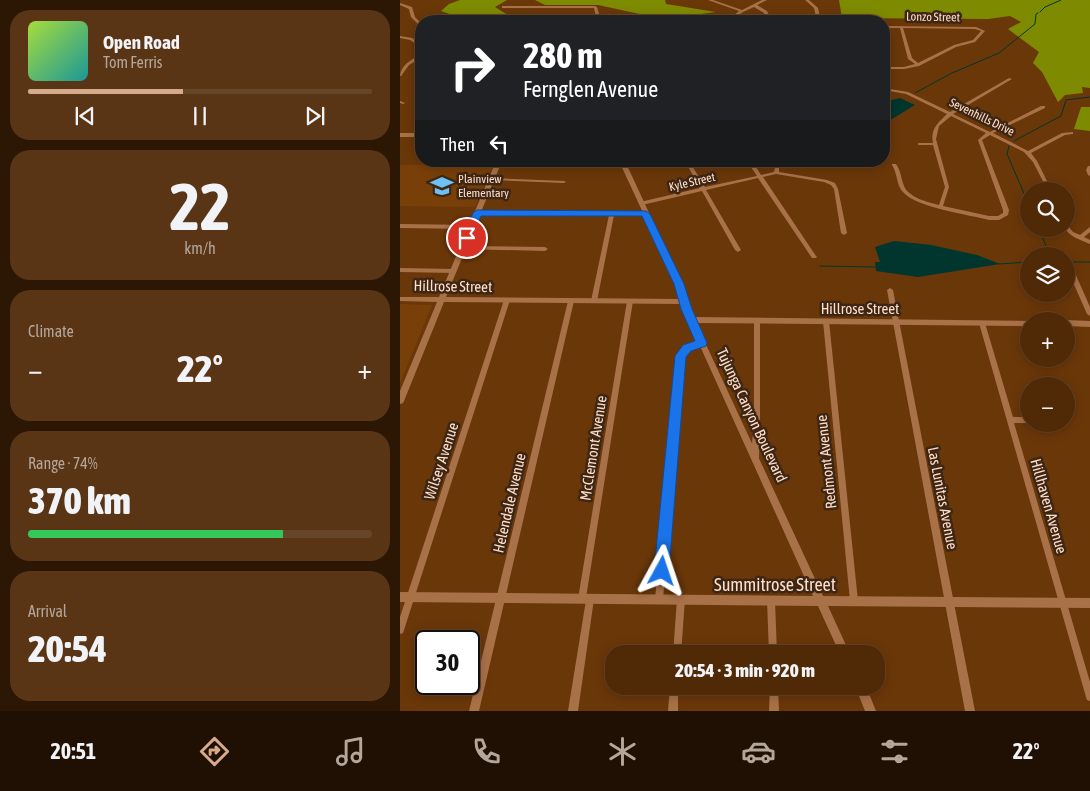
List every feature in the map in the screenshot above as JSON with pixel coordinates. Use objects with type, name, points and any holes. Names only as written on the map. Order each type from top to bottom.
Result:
[{"type":"street","points":[[710,0],[742,11]]},
{"type":"street","points":[[737,15],[765,0]]},
{"type":"street","points":[[807,0],[816,8],[818,15]]},
{"type":"street","points":[[400,4],[411,8],[415,19]]},
{"type":"street","points":[[754,5],[766,12],[767,15]]},
{"type":"street","points":[[503,7],[595,7],[597,15]]},
{"type":"street","name":"Lonzo Street","points":[[890,26],[981,29],[983,32],[974,41],[955,46],[918,65]]},
{"type":"street","points":[[901,27],[910,59],[918,65]]},
{"type":"street","points":[[400,37],[415,41]]},
{"type":"street","points":[[400,75],[408,64],[415,60]]},
{"type":"street","points":[[890,68],[918,65]]},
{"type":"street","points":[[941,206],[947,186],[935,144],[934,136],[937,126],[950,114],[1010,79]]},
{"type":"street","name":"Sevenhills Drive","points":[[890,90],[904,92],[1028,153],[1035,161],[1046,182]]},
{"type":"street","points":[[894,165],[899,171],[904,190],[907,194],[918,200],[989,218],[1001,217],[1006,214],[1006,210],[980,142],[983,137],[990,133],[1043,107]]},
{"type":"street","points":[[1028,153],[1064,134],[1071,133]]},
{"type":"street","points":[[400,134],[415,135]]},
{"type":"street","points":[[919,144],[935,144]]},
{"type":"street","points":[[400,401],[497,167]]},
{"type":"street","name":"Tujunga Canyon Boulevard","points":[[625,167],[679,284],[691,320],[841,645]]},
{"type":"street","points":[[690,167],[738,250]]},
{"type":"street","points":[[753,167],[814,257]]},
{"type":"street","points":[[778,167],[776,173],[822,180],[833,184],[836,189],[844,233]]},
{"type":"street","points":[[1090,167],[1088,170],[1090,175]]},
{"type":"street","name":"Kyle Street","points":[[642,204],[776,173]]},
{"type":"street","points":[[492,179],[564,182]]},
{"type":"street","points":[[477,213],[646,214]]},
{"type":"street","points":[[594,301],[612,214]]},
{"type":"street","points":[[400,226],[472,227]]},
{"type":"street","points":[[1080,238],[1090,229]]},
{"type":"street","points":[[1075,235],[1090,242]]},
{"type":"street","points":[[463,248],[544,249]]},
{"type":"street","points":[[400,270],[454,271]]},
{"type":"street","points":[[1075,280],[1090,313]]},
{"type":"street","name":"Las Lunitas Avenue","points":[[890,290],[970,711]]},
{"type":"street","name":"Hillrose Street","points":[[400,299],[685,302]]},
{"type":"street","name":"Wilsey Avenue","points":[[400,630],[405,597],[507,300]]},
{"type":"street","name":"Helendale Avenue","points":[[474,711],[571,301]]},
{"type":"street","name":"McClemont Avenue","points":[[573,711],[586,599],[630,301]]},
{"type":"street","name":"Hillrose Street","points":[[691,320],[1020,323]]},
{"type":"street","points":[[755,458],[757,321]]},
{"type":"street","name":"Redmont Avenue","points":[[826,321],[854,601]]},
{"type":"street","name":"Hillhaven Avenue","points":[[982,323],[1090,697]]},
{"type":"street","points":[[1075,324],[1090,324]]},
{"type":"street","points":[[659,599],[681,356],[687,348],[702,343]]},
{"type":"street","points":[[1010,420],[1020,420]]},
{"type":"street","name":"Summitrose Street","points":[[405,597],[1090,603]]},
{"type":"street","points":[[678,645],[681,600]]},
{"type":"street","points":[[771,600],[773,645]]},
{"type":"street","points":[[672,711],[673,695]]},
{"type":"street","points":[[774,695],[774,711]]},
{"type":"street","points":[[864,695],[871,711]]},
{"type":"shaded area","name":"Plainview Elementary","points":[[400,165],[415,165],[415,167],[492,167],[475,207],[400,206]]},
{"type":"shaded area","points":[[400,304],[432,305],[400,383]]},
{"type":"green space","points":[[460,0],[507,0],[495,7],[508,15],[452,15],[441,11],[449,4]]},
{"type":"green space","points":[[535,0],[665,0],[666,4],[716,12],[693,15],[644,15],[598,5],[545,5]]},
{"type":"green space","points":[[839,0],[1090,0],[1090,88],[1082,87],[1083,93],[1065,95],[1058,102],[1042,72],[1033,63],[1039,52],[1008,29],[1021,22],[1010,16],[988,19],[890,18],[890,15],[842,15]]},
{"type":"green space","points":[[1081,107],[1090,107],[1090,131],[1074,129]]},
{"type":"water","points":[[900,98],[915,105],[890,120],[890,100]]},
{"type":"water","points":[[894,241],[931,245],[977,255],[1000,264],[918,277],[876,271],[875,262],[880,262],[875,247]]},
{"type":"waterway","points":[[1040,12],[1045,7],[1061,0]]},
{"type":"waterway","points":[[915,93],[952,73],[999,53],[1035,24],[1036,14],[1038,13]]},
{"type":"waterway","points":[[1014,141],[1061,116],[1066,100],[1090,97]]},
{"type":"waterway","points":[[1009,146],[1007,154],[1020,184]]},
{"type":"waterway","points":[[1042,237],[1046,247]]},
{"type":"waterway","points":[[1075,262],[1090,262]]},
{"type":"waterway","points":[[999,264],[1020,263]]},
{"type":"waterway","points":[[820,266],[875,267]]},
{"type":"place","name":"Plainview Elementary","points":[[442,186]]},
{"type":"route","points":[[467,238],[477,213],[646,214],[679,284],[686,309],[702,343],[687,348],[681,356],[662,571]]}]
